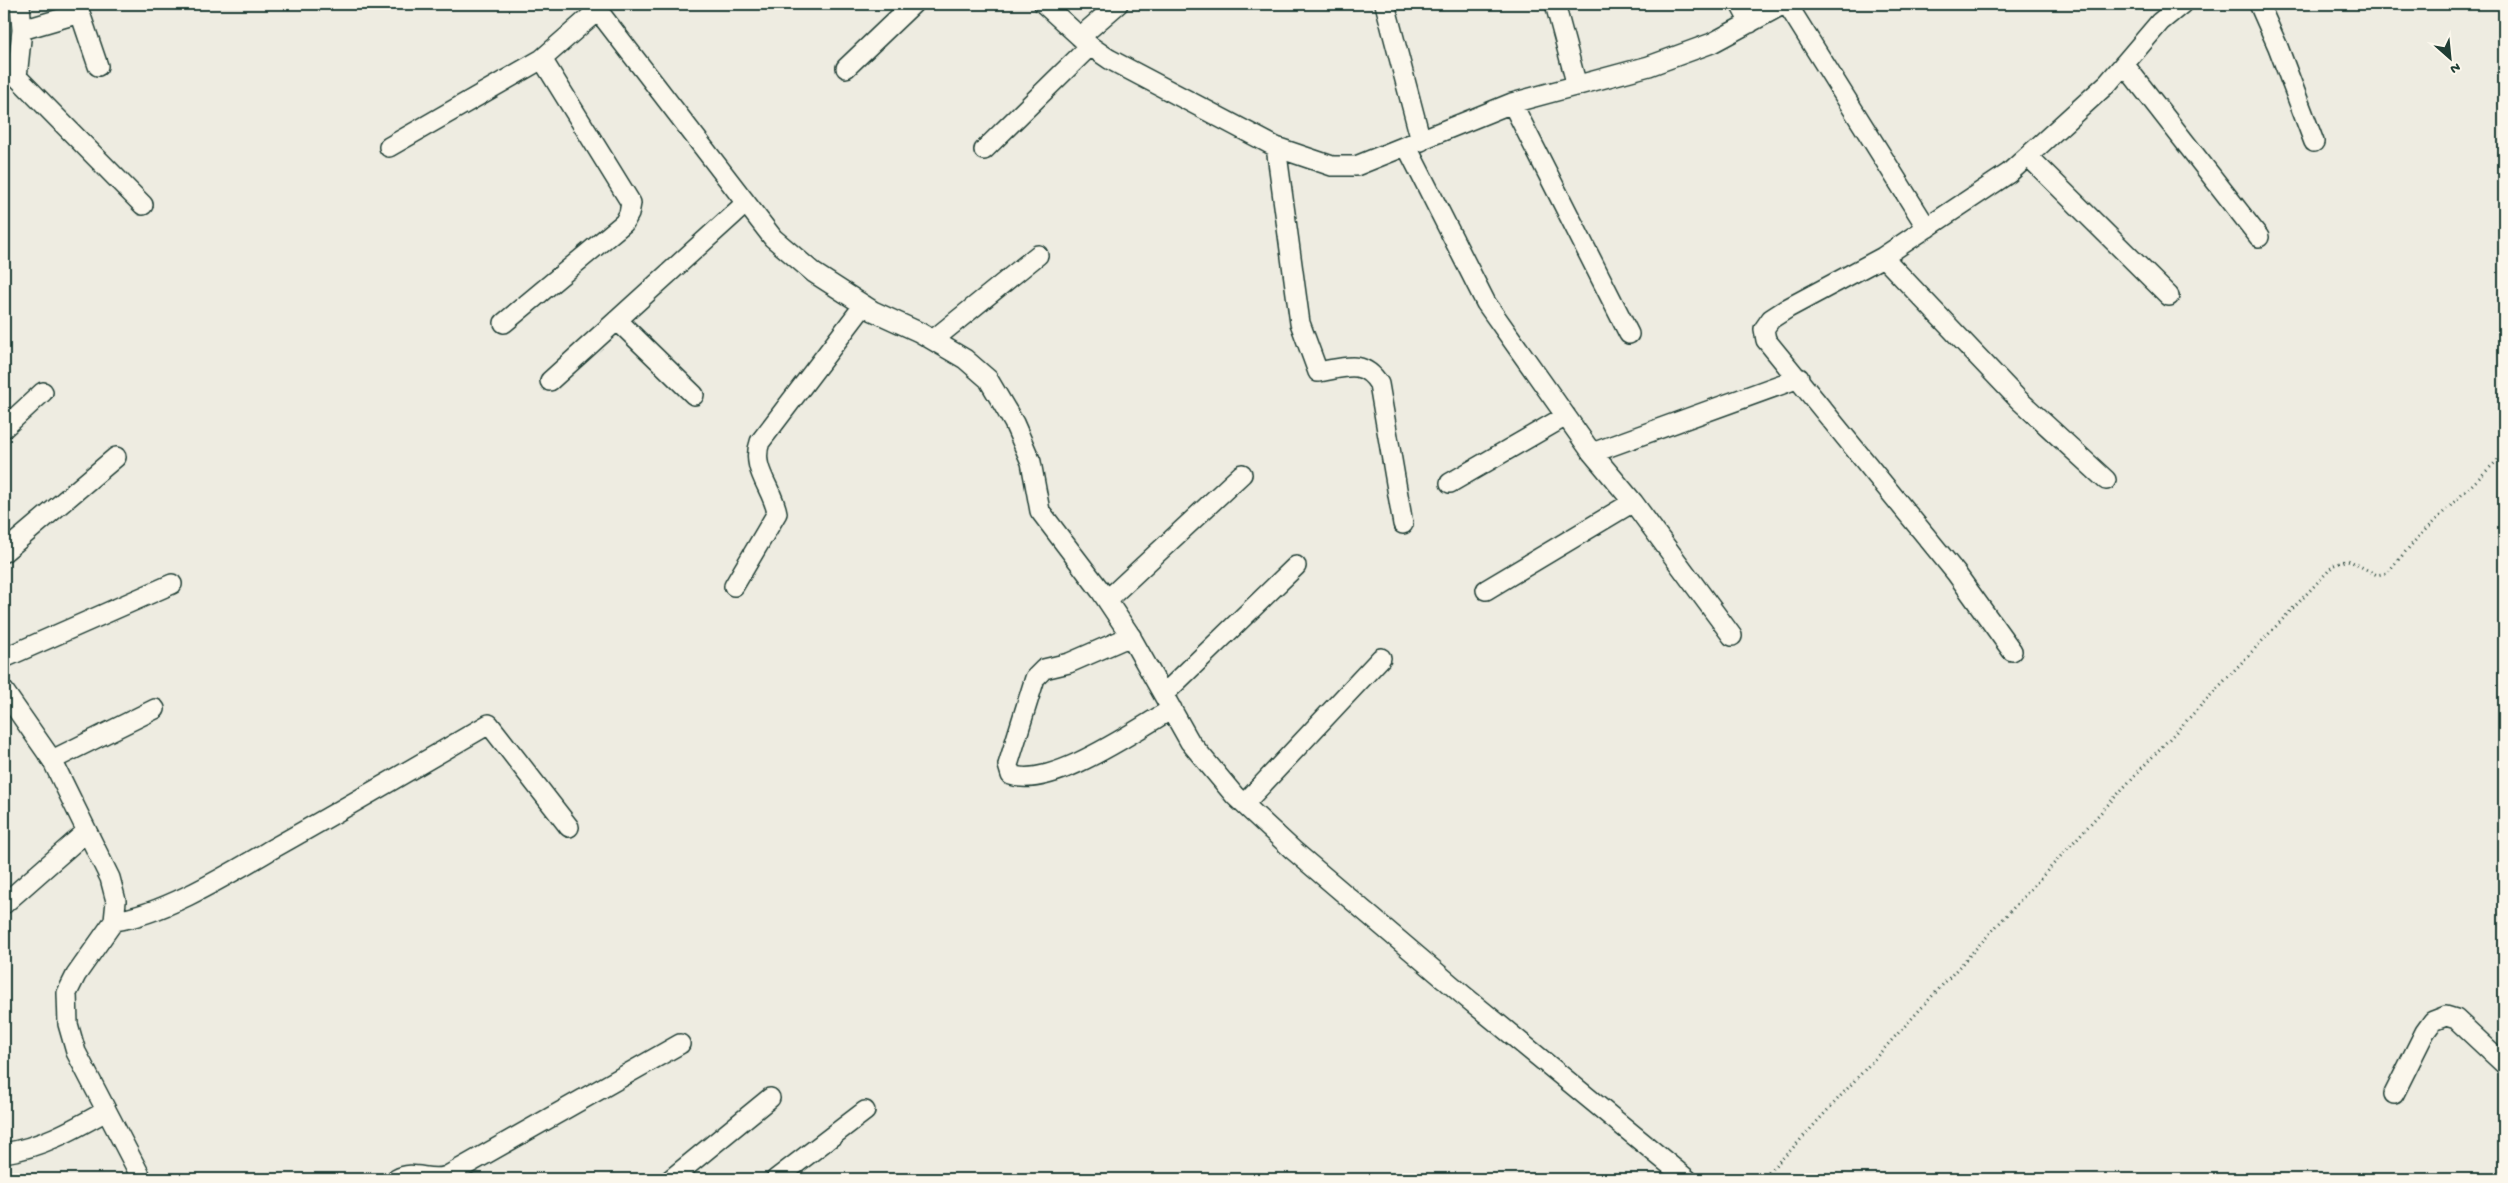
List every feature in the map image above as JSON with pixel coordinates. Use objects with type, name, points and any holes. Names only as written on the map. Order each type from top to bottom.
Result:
[{"type":"street","points":[[20,4],[22,30],[17,77],[143,205]]},
{"type":"street","points":[[846,68],[913,4]]},
{"type":"street","points":[[1044,4],[1085,42],[1108,59],[1276,147],[1332,166],[1356,166],[1512,103],[1650,66],[1703,47],[1785,4],[1927,228]]},
{"type":"street","points":[[984,150],[1118,4]]},
{"type":"street","points":[[1385,4],[1414,144],[1486,303],[1592,453],[1633,502],[1732,636]]},
{"type":"street","points":[[1556,4],[1577,86]]},
{"type":"street","points":[[1740,4],[1750,23]]},
{"type":"street","points":[[2012,651],[1956,573],[1799,378],[1766,340],[1764,329],[1771,319],[1808,296],[1883,257],[2009,172],[2108,83],[2160,22],[2182,4]]},
{"type":"street","points":[[2259,4],[2278,47],[2314,142]]},
{"type":"street","points":[[390,147],[542,59],[595,7],[773,238],[798,261],[864,305],[965,358],[988,379],[1014,423],[1031,462],[1040,511],[1107,600],[1131,636],[1202,758],[1244,804],[1293,850],[1462,994],[1687,1179]]},
{"type":"street","points":[[22,30],[80,13],[98,66]]},
{"type":"street","points":[[504,323],[624,223],[629,214],[631,203],[542,59]]},
{"type":"street","points":[[2124,64],[2259,237]]},
{"type":"street","points":[[1512,103],[1629,334]]},
{"type":"street","points":[[1276,147],[1300,324],[1318,372],[1358,366],[1371,372],[1379,384],[1403,524]]},
{"type":"street","points":[[2028,156],[2169,296]]},
{"type":"street","points":[[550,381],[746,203]]},
{"type":"street","points":[[933,340],[1038,255]]},
{"type":"street","points":[[1883,257],[2019,400],[2106,480]]},
{"type":"street","points":[[734,586],[777,513],[776,505],[756,462],[756,452],[760,442],[864,305]]},
{"type":"street","points":[[617,320],[694,395]]},
{"type":"street","points":[[1592,453],[1799,378]]},
{"type":"street","points":[[4,428],[43,392]]},
{"type":"street","points":[[1450,483],[1566,416]]},
{"type":"street","points":[[4,552],[116,457]]},
{"type":"street","points":[[1107,600],[1242,474]]},
{"type":"street","points":[[1486,590],[1633,502]]},
{"type":"street","points":[[1131,636],[1069,663],[1044,669],[1035,678],[1008,765],[1012,775],[1021,778],[1079,764],[1168,701],[1296,566]]},
{"type":"street","points":[[4,658],[172,584]]},
{"type":"street","points":[[1244,804],[1381,658]]},
{"type":"street","points":[[4,690],[52,760],[110,878],[116,901],[114,921],[76,975],[67,993],[68,1024],[76,1052],[142,1179]]},
{"type":"street","points":[[52,760],[155,709]]},
{"type":"street","points":[[114,921],[132,919],[156,910],[231,873],[489,724],[569,827]]},
{"type":"street","points":[[4,904],[87,831]]},
{"type":"street","points":[[2394,1094],[2425,1032],[2433,1021],[2446,1016],[2456,1019],[2504,1064]]},
{"type":"street","points":[[397,1179],[411,1174],[432,1179],[447,1176],[680,1044]]},
{"type":"street","points":[[671,1179],[770,1098]]},
{"type":"street","points":[[4,1153],[26,1149],[57,1138],[106,1111]]},
{"type":"street","points":[[776,1179],[865,1111]]},
{"type":"path","points":[[1761,1179],[1791,1150],[2138,772],[2334,565],[2348,560],[2377,575],[2386,572],[2420,535],[2504,454]]}]
